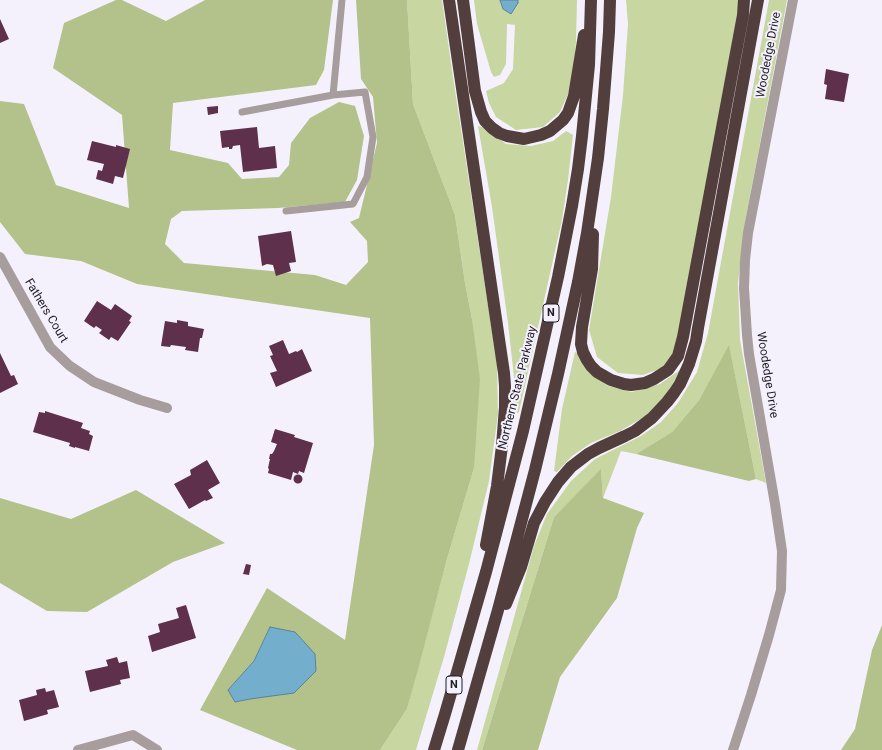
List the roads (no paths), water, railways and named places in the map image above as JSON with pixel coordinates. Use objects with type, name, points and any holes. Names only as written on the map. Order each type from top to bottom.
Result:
[{"type":"highway","points":[[449,0],[505,386],[504,426],[500,467],[473,619]]},
{"type":"highway","points":[[463,0],[475,91],[481,112],[492,128],[499,133],[524,139],[550,131],[563,120],[568,113],[574,96],[591,0]]},
{"type":"highway","name":"Northern State Parkway","points":[[434,750],[486,572],[523,431],[551,312],[567,234],[578,169],[589,65],[591,0]]},
{"type":"highway","name":"N","points":[[458,750],[485,657],[533,476],[558,374],[578,282],[595,182],[603,109],[610,0]]},
{"type":"highway","points":[[595,182],[592,269],[582,323],[581,344],[587,360],[597,372],[604,377],[617,383],[631,385],[645,383],[668,370],[678,356],[681,348],[744,0]]},
{"type":"highway","points":[[485,657],[521,567],[534,523],[552,491],[565,474],[579,461],[599,448],[635,431],[652,418],[667,402],[683,379],[696,341],[758,0]]},
{"type":"street","name":"Woodedge Drive","points":[[733,750],[769,635],[780,590],[782,550],[749,354],[744,288],[745,260],[750,225],[793,0]]},
{"type":"street","name":"Fathers Court","points":[[0,257],[50,347],[70,366],[94,382],[140,400],[167,408]]},
{"type":"street","points":[[78,750],[133,735],[157,750]]},
{"type":"lane","points":[[333,95],[342,0]]},
{"type":"lane","points":[[242,112],[333,95],[365,92],[373,137],[367,177],[353,204],[286,211]]},
{"type":"water","points":[[500,0],[518,0],[518,3],[511,14],[503,9]]},
{"type":"water","points":[[270,627],[295,632],[315,654],[316,671],[294,693],[235,702],[228,690],[254,661]]}]
